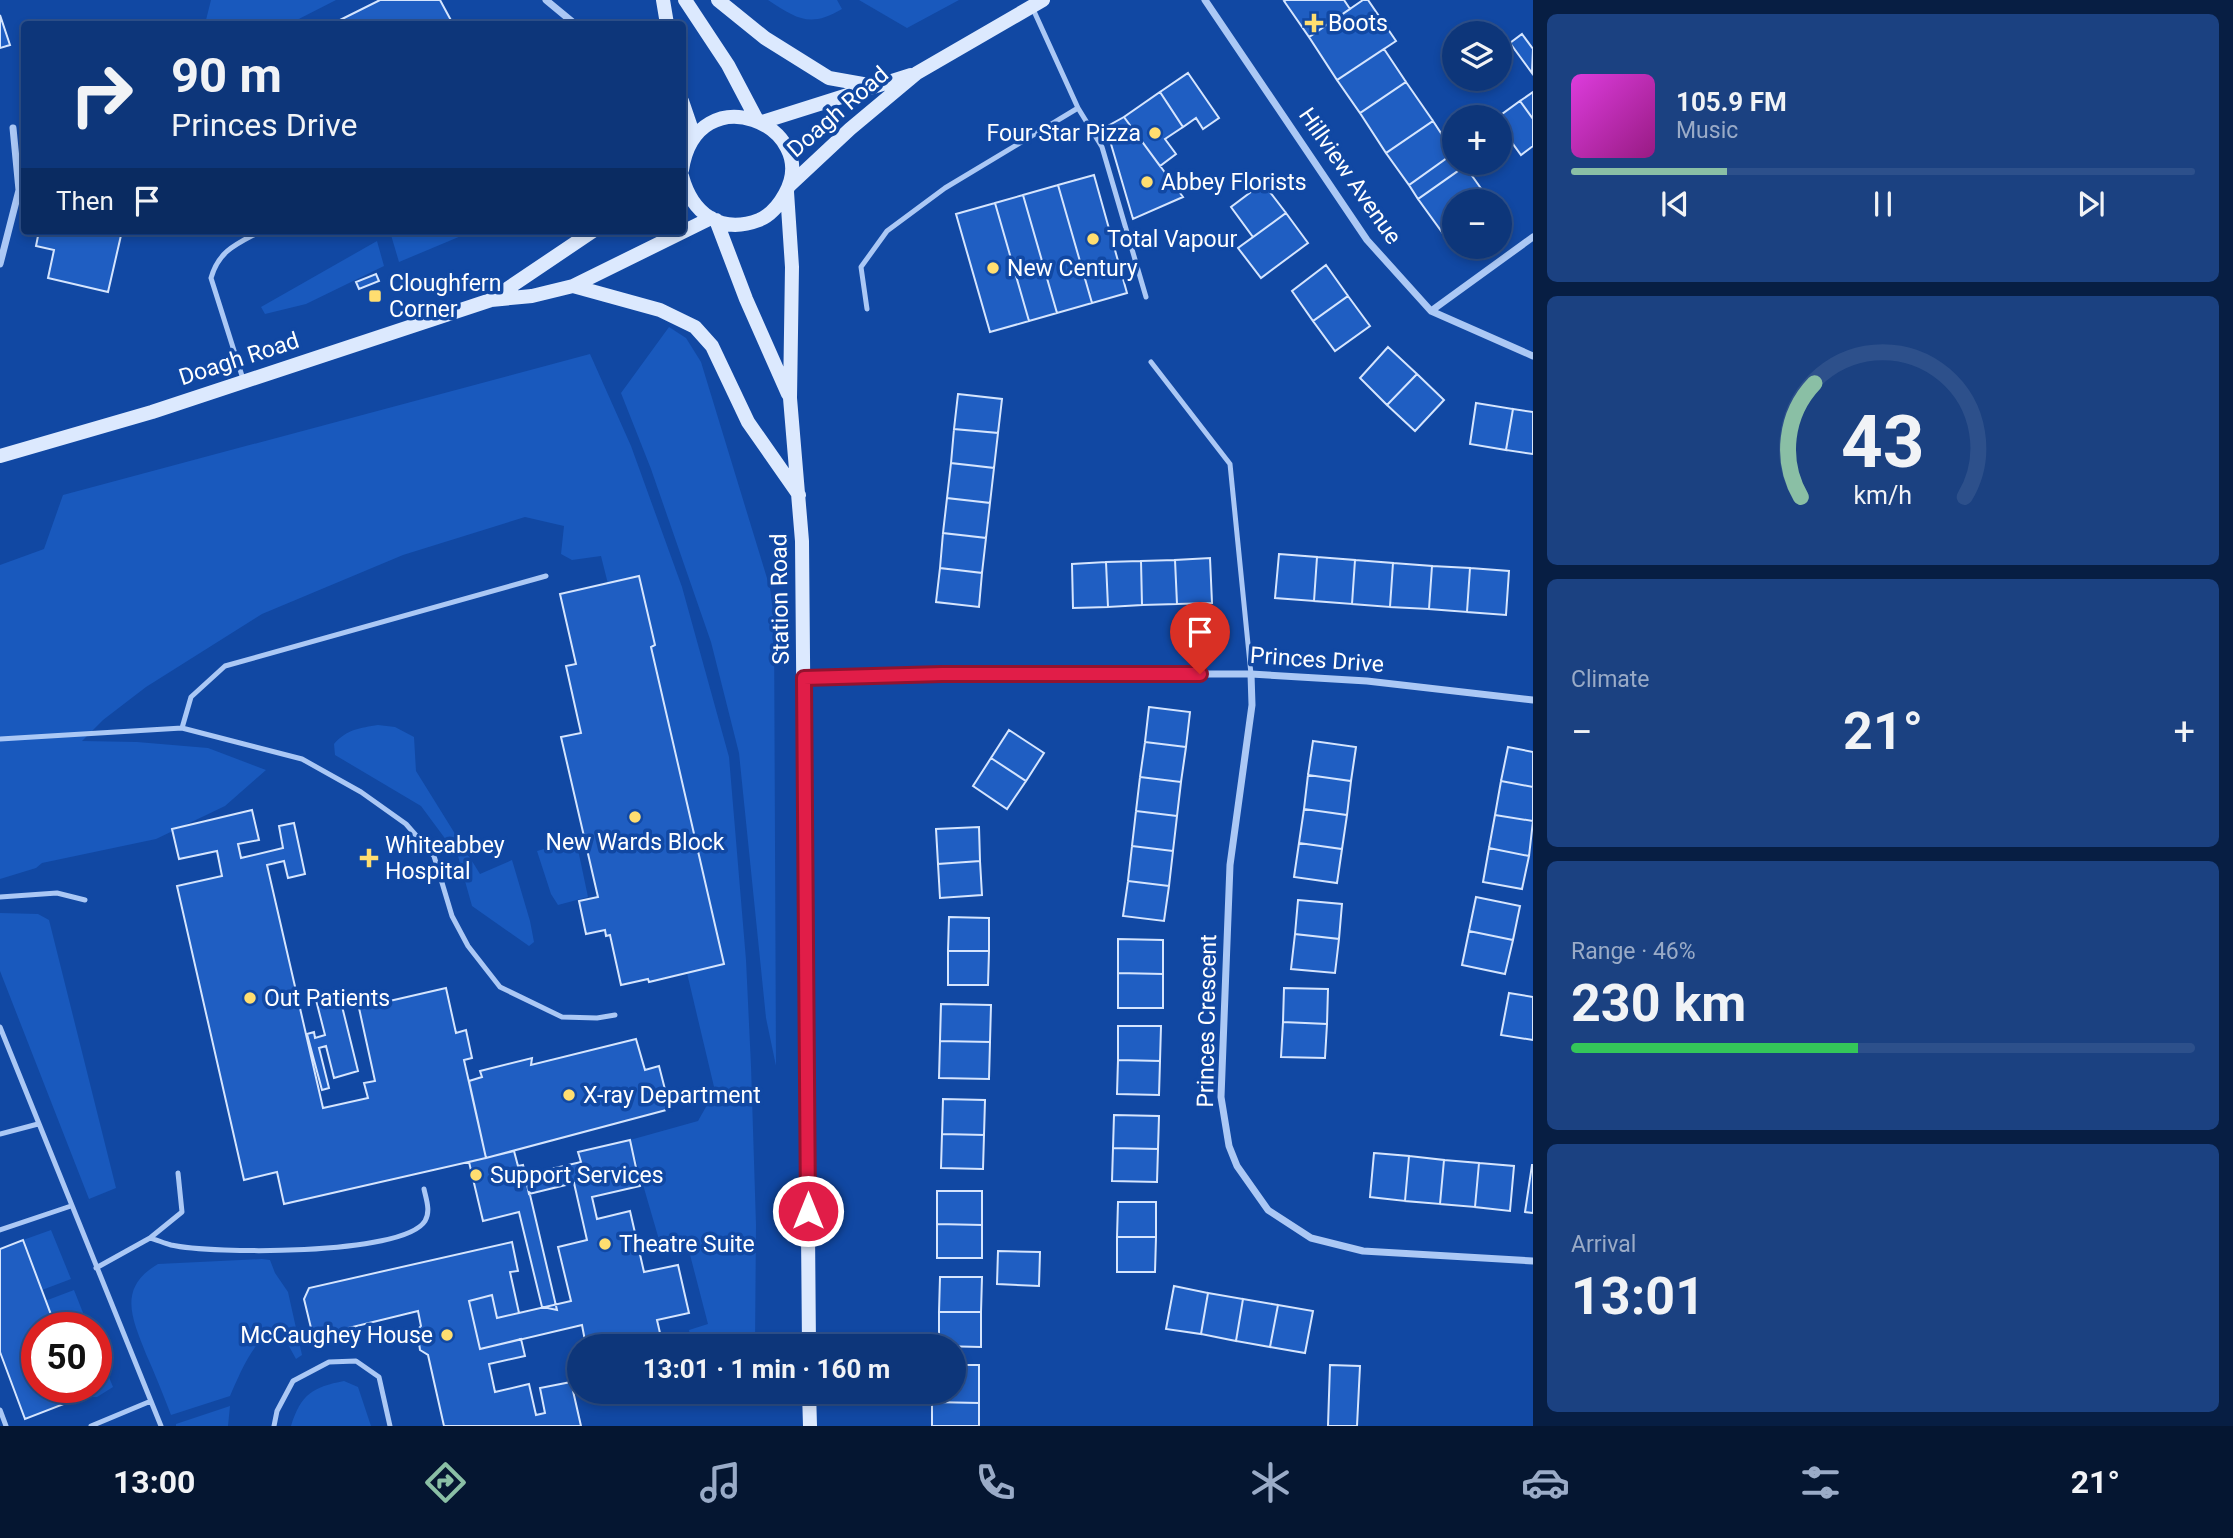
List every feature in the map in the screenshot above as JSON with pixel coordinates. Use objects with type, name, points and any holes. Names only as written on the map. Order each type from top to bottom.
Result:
[{"type":"main road","points":[[663,0],[666,21]]},
{"type":"main road","name":"Station Road","points":[[685,0],[728,65],[759,121],[774,131],[790,156],[790,398],[800,496],[804,678],[809,1334]]},
{"type":"main road","points":[[718,0],[765,38],[829,78],[874,86]]},
{"type":"main road","name":"Doagh Road","points":[[686,232],[713,219],[732,225],[765,217],[778,206],[788,189],[850,129],[917,73],[1037,3]]},
{"type":"main road","name":"Doagh Road","points":[[759,121],[917,73]]},
{"type":"main road","points":[[686,113],[694,136]]},
{"type":"main road","points":[[686,154],[694,136],[707,124],[723,117],[740,116],[759,121]]},
{"type":"main road","points":[[686,188],[696,207],[713,219]]},
{"type":"main road","name":"Station Road","points":[[713,219],[790,398]]},
{"type":"main road","name":"Doagh Road","points":[[491,300],[587,235]]},
{"type":"main road","name":"Doagh Road","points":[[0,456],[88,432],[491,300],[532,296],[573,286],[680,235]]},
{"type":"main road","points":[[573,286],[660,310],[695,327],[712,346],[748,422],[800,496]]},
{"type":"main road","points":[[809,1404],[810,1426]]},
{"type":"street","points":[[546,0],[571,21]]},
{"type":"street","name":"Hillview Avenue","points":[[1205,0],[1367,240],[1432,311],[1533,356]]},
{"type":"street","points":[[0,264],[19,190],[13,128]]},
{"type":"street","points":[[1432,311],[1533,237]]},
{"type":"street","name":"Princes Drive","points":[[804,678],[942,674],[1251,674],[1367,681],[1533,700]]},
{"type":"street","name":"Princes Crescent","points":[[1251,674],[1252,705],[1230,865],[1221,1097],[1229,1146],[1237,1166],[1268,1210],[1311,1238],[1363,1251],[1533,1261]]},
{"type":"lane","points":[[1037,3],[1078,108],[1102,147],[1146,297]]},
{"type":"lane","points":[[867,309],[862,267],[887,231],[945,188],[1078,108]]},
{"type":"lane","points":[[244,382],[211,278],[215,263],[229,248],[253,235]]},
{"type":"lane","points":[[1151,362],[1230,464],[1251,674]]},
{"type":"lane","points":[[182,728],[191,697],[225,666],[546,576]]},
{"type":"lane","points":[[0,738],[182,728],[302,759],[361,792],[406,824],[434,856],[452,916],[468,946],[500,987],[562,1017],[597,1018],[615,1015]]},
{"type":"lane","points":[[0,897],[57,893],[85,900]]},
{"type":"lane","points":[[0,1027],[161,1426]]},
{"type":"lane","points":[[0,1134],[38,1124]]},
{"type":"lane","points":[[96,1268],[150,1238],[182,1212],[178,1173]]},
{"type":"lane","points":[[150,1238],[172,1245],[282,1252],[323,1250],[386,1239],[417,1229],[425,1220],[428,1209],[424,1189]]},
{"type":"lane","points":[[0,1230],[71,1206]]},
{"type":"lane","points":[[274,1426],[277,1410],[293,1381],[328,1362],[356,1361],[379,1377],[390,1426]]},
{"type":"lane","points":[[91,1426],[151,1401]]},
{"type":"lane","points":[[0,1410],[6,1426]]},
{"type":"shaded area","points":[[211,0],[336,0],[295,21],[206,21]]},
{"type":"shaded area","points":[[768,0],[837,0],[842,9],[812,20],[787,12]]},
{"type":"shaded area","points":[[859,0],[959,0],[907,28]]},
{"type":"shaded area","points":[[391,235],[463,235],[399,262]]},
{"type":"shaded area","points":[[377,241],[384,266],[306,304],[265,314],[261,307]]},
{"type":"shaded area","points":[[669,327],[686,338],[701,362],[770,588],[774,617],[776,1066],[766,1018],[739,753],[711,642],[651,469],[621,393]]},
{"type":"shaded area","points":[[590,354],[631,446],[682,587],[729,757],[746,960],[751,1066],[756,1225],[755,1334],[690,1334],[689,1330],[708,1324],[688,1247],[662,1250],[630,1140],[698,1121],[715,1091],[687,973],[724,964],[651,647],[655,645],[639,577],[608,584],[601,556],[572,560],[561,554],[564,526],[525,517],[403,555],[262,614],[146,687],[103,720],[82,741],[208,748],[266,770],[225,806],[156,839],[42,863],[36,868],[0,879],[0,565],[44,549],[63,495]]},
{"type":"shaded area","points":[[378,725],[395,727],[414,737],[416,771],[480,874],[512,860],[530,921],[534,942],[529,946],[472,906],[458,856],[421,806],[335,755],[334,744],[344,735],[360,728]]},
{"type":"shaded area","points":[[576,840],[588,897],[558,905],[551,894],[537,851]]},
{"type":"shaded area","points":[[0,913],[38,914],[49,920],[116,1188],[89,1199],[0,971]]},
{"type":"shaded area","points":[[51,1230],[71,1279],[42,1290],[23,1240]]},
{"type":"shaded area","points":[[270,1260],[288,1292],[302,1355],[296,1359],[279,1328],[270,1332],[255,1347],[230,1396],[171,1415],[133,1316],[132,1294],[137,1283],[158,1264]]},
{"type":"shaded area","points":[[74,1290],[83,1312],[49,1312],[45,1301]]},
{"type":"shaded area","points":[[344,1381],[358,1387],[371,1426],[291,1426],[304,1399],[316,1389]]},
{"type":"shaded area","points":[[230,1406],[228,1426],[176,1426],[176,1424]]},
{"type":"building","points":[[380,0],[440,0],[451,21],[338,21]]},
{"type":"building","name":"Boots","points":[[1344,0],[1350,9],[1309,37],[1284,1]]},
{"type":"building","points":[[1363,0],[1368,0],[1396,41],[1337,80],[1309,37]]},
{"type":"building","points":[[0,15],[10,45],[0,48]]},
{"type":"building","points":[[1522,34],[1533,49],[1532,73],[1512,46],[1512,42]]},
{"type":"building","points":[[1384,49],[1406,82],[1360,113],[1337,80]]},
{"type":"building","points":[[1188,73],[1219,118],[1203,129],[1196,118],[1183,127],[1160,92]]},
{"type":"building","points":[[1406,82],[1433,121],[1386,153],[1360,113]]},
{"type":"building","name":"Four Star Pizza","points":[[1160,92],[1183,127],[1165,139],[1176,154],[1160,166],[1124,117]]},
{"type":"building","points":[[1533,92],[1533,119],[1520,101]]},
{"type":"building","points":[[1520,101],[1533,119],[1533,146],[1521,155],[1512,143],[1512,107]]},
{"type":"building","name":"Abbey Florists","points":[[1124,117],[1183,197],[1133,219],[1106,127]]},
{"type":"building","points":[[1433,121],[1442,135],[1442,162],[1409,185],[1386,153]]},
{"type":"building","points":[[1442,162],[1442,175],[1452,175],[1418,199],[1409,185]]},
{"type":"building","name":"Total Vapour","points":[[1094,175],[1127,293],[1092,303],[1058,185]]},
{"type":"building","points":[[1452,175],[1471,175],[1481,189],[1442,189],[1442,232],[1418,199]]},
{"type":"building","points":[[1263,183],[1286,213],[1253,237],[1231,207]]},
{"type":"building","points":[[1058,185],[1092,303],[1057,313],[1023,195]]},
{"type":"building","points":[[1023,195],[1057,313],[1029,321],[995,203]]},
{"type":"building","name":"New Century","points":[[995,203],[1029,321],[990,332],[956,214]]},
{"type":"building","points":[[1286,213],[1308,243],[1261,278],[1238,248]]},
{"type":"building","points":[[38,235],[121,235],[108,292],[48,278],[54,250],[36,246]]},
{"type":"building","points":[[1326,265],[1348,296],[1313,321],[1292,291]]},
{"type":"building","points":[[376,274],[379,281],[359,289],[356,282]]},
{"type":"building","points":[[1348,296],[1370,326],[1335,351],[1313,321]]},
{"type":"building","points":[[1388,347],[1417,374],[1387,405],[1360,378]]},
{"type":"building","points":[[1417,374],[1444,400],[1415,431],[1387,405]]},
{"type":"building","points":[[958,394],[1002,399],[998,433],[954,429]]},
{"type":"building","points":[[1476,403],[1513,409],[1506,450],[1470,444]]},
{"type":"building","points":[[1513,409],[1533,412],[1533,454],[1506,450]]},
{"type":"building","points":[[954,429],[998,433],[994,468],[951,463]]},
{"type":"building","points":[[951,463],[994,468],[990,503],[947,498]]},
{"type":"building","points":[[947,498],[990,503],[986,538],[943,533]]},
{"type":"building","points":[[943,533],[986,538],[982,573],[940,568]]},
{"type":"building","points":[[1279,554],[1317,557],[1314,601],[1275,598]]},
{"type":"building","points":[[1317,557],[1355,560],[1352,604],[1314,601]]},
{"type":"building","points":[[1210,558],[1212,603],[1177,604],[1175,560]]},
{"type":"building","points":[[1175,560],[1177,604],[1142,605],[1141,561]]},
{"type":"building","points":[[1355,560],[1393,563],[1390,607],[1352,604]]},
{"type":"building","points":[[1141,561],[1142,605],[1108,607],[1106,562]]},
{"type":"building","points":[[1106,562],[1108,607],[1073,608],[1072,564]]},
{"type":"building","points":[[1393,563],[1432,566],[1429,609],[1390,607]]},
{"type":"building","points":[[1432,566],[1470,568],[1467,612],[1429,609]]},
{"type":"building","points":[[940,568],[982,573],[979,607],[936,602]]},
{"type":"building","points":[[1470,568],[1509,571],[1506,615],[1467,612]]},
{"type":"building","name":"New Wards Block","points":[[639,576],[655,645],[651,647],[724,964],[649,982],[648,979],[621,985],[610,935],[606,936],[605,930],[586,934],[579,901],[598,897],[561,737],[581,733],[566,666],[576,664],[560,594]]},
{"type":"building","points":[[1149,707],[1190,712],[1186,747],[1145,742]]},
{"type":"building","points":[[1009,730],[1044,753],[1026,781],[991,758]]},
{"type":"building","points":[[1313,741],[1356,747],[1351,781],[1308,775]]},
{"type":"building","points":[[1145,742],[1186,747],[1181,782],[1140,777]]},
{"type":"building","points":[[1508,747],[1533,752],[1533,787],[1501,781]]},
{"type":"building","points":[[991,758],[1026,781],[1007,809],[973,786]]},
{"type":"building","points":[[1308,775],[1351,781],[1347,815],[1304,809]]},
{"type":"building","points":[[1140,777],[1181,782],[1177,816],[1136,811]]},
{"type":"building","points":[[1501,781],[1533,787],[1533,821],[1495,815]]},
{"type":"building","points":[[1304,809],[1347,815],[1342,849],[1299,843]]},
{"type":"building","name":"Out Patients","points":[[252,810],[259,840],[238,844],[241,858],[283,848],[279,826],[294,823],[305,874],[288,878],[284,861],[267,865],[323,1108],[368,1098],[364,1083],[375,1081],[359,1008],[446,988],[456,1033],[466,1030],[472,1058],[464,1060],[486,1158],[284,1204],[277,1172],[244,1180],[177,886],[222,876],[217,851],[179,859],[172,829]]},
{"type":"building","points":[[1136,811],[1177,816],[1173,851],[1132,846]]},
{"type":"building","points":[[1495,815],[1533,821],[1529,856],[1489,848]]},
{"type":"building","points":[[979,827],[980,861],[938,864],[936,829]]},
{"type":"building","points":[[1299,843],[1342,849],[1337,883],[1294,877]]},
{"type":"building","points":[[1132,846],[1173,851],[1169,886],[1128,881]]},
{"type":"building","points":[[1489,848],[1529,856],[1522,889],[1483,882]]},
{"type":"building","points":[[980,861],[982,895],[940,898],[938,864]]},
{"type":"building","points":[[1128,881],[1169,886],[1164,921],[1123,916]]},
{"type":"building","points":[[1476,897],[1520,906],[1513,940],[1469,931]]},
{"type":"building","points":[[1298,900],[1342,904],[1339,939],[1295,934]]},
{"type":"building","points":[[949,917],[989,918],[989,951],[948,951]]},
{"type":"building","points":[[1469,931],[1513,940],[1505,974],[1462,965]]},
{"type":"building","points":[[1295,934],[1339,939],[1335,973],[1291,969]]},
{"type":"building","points":[[1118,939],[1163,940],[1163,974],[1118,973]]},
{"type":"building","points":[[948,951],[989,951],[988,985],[948,985]]},
{"type":"building","points":[[1118,973],[1163,974],[1163,1008],[1118,1008]]},
{"type":"building","points":[[1284,988],[1328,989],[1327,1024],[1283,1022]]},
{"type":"building","points":[[338,990],[358,1071],[334,1078],[326,1046],[319,1048],[329,1088],[322,1090],[307,1034],[314,1032],[315,1038],[325,1035],[315,996]]},
{"type":"building","points":[[1509,993],[1533,997],[1533,1040],[1501,1035]]},
{"type":"building","points":[[941,1004],[991,1005],[990,1042],[940,1041]]},
{"type":"building","points":[[1283,1022],[1327,1024],[1325,1058],[1281,1057]]},
{"type":"building","points":[[1118,1026],[1161,1026],[1160,1061],[1118,1060]]},
{"type":"building","name":"X-ray Department","points":[[636,1039],[645,1070],[659,1066],[670,1109],[486,1158],[469,1081],[482,1077],[480,1071],[532,1058],[531,1065]]},
{"type":"building","points":[[940,1041],[990,1042],[989,1079],[939,1078]]},
{"type":"building","points":[[1118,1060],[1160,1061],[1159,1095],[1117,1094]]},
{"type":"building","points":[[943,1099],[985,1100],[984,1135],[942,1134]]},
{"type":"building","points":[[1114,1115],[1159,1116],[1158,1149],[1113,1148]]},
{"type":"building","points":[[942,1134],[984,1135],[983,1169],[941,1168]]},
{"type":"building","name":"Theatre Suite","points":[[630,1140],[640,1186],[592,1197],[597,1219],[630,1211],[644,1272],[678,1265],[689,1313],[657,1320],[660,1334],[584,1334],[582,1325],[480,1349],[469,1301],[492,1295],[497,1318],[571,1301],[558,1247],[587,1240],[574,1183],[529,1194],[525,1175],[581,1162],[578,1152]]},
{"type":"building","points":[[1113,1148],[1158,1149],[1157,1182],[1112,1181]]},
{"type":"building","points":[[514,1151],[518,1166],[523,1165],[557,1310],[542,1307],[519,1212],[483,1221],[469,1162]]},
{"type":"building","points":[[1374,1153],[1409,1156],[1405,1201],[1370,1197]]},
{"type":"building","points":[[1409,1156],[1444,1160],[1440,1204],[1405,1201]]},
{"type":"building","points":[[1444,1160],[1479,1163],[1475,1207],[1440,1204]]},
{"type":"building","points":[[1479,1163],[1514,1166],[1510,1211],[1475,1207]]},
{"type":"building","points":[[1533,1165],[1533,1213],[1525,1212]]},
{"type":"building","points":[[937,1191],[982,1191],[982,1225],[937,1224]]},
{"type":"building","points":[[1118,1202],[1156,1202],[1156,1237],[1117,1237]]},
{"type":"building","points":[[937,1224],[982,1225],[982,1258],[937,1258]]},
{"type":"building","points":[[1117,1237],[1156,1237],[1155,1272],[1117,1272]]},
{"type":"building","points":[[23,1240],[50,1312],[21,1312],[21,1403],[66,1403],[25,1419],[0,1352],[0,1249]]},
{"type":"building","name":"McCaughey House","points":[[512,1242],[518,1271],[510,1272],[519,1313],[497,1318],[492,1295],[469,1301],[480,1349],[521,1339],[525,1356],[489,1364],[495,1392],[529,1384],[536,1415],[545,1413],[540,1388],[567,1383],[567,1404],[576,1404],[581,1426],[444,1426],[428,1355],[420,1350],[417,1330],[421,1326],[418,1311],[324,1334],[317,1333],[311,1328],[304,1299],[309,1288]]},
{"type":"building","points":[[998,1251],[1040,1252],[1039,1286],[997,1284]]},
{"type":"building","points":[[940,1277],[982,1277],[981,1312],[939,1312]]},
{"type":"building","points":[[1174,1286],[1208,1293],[1201,1334],[1166,1329]]},
{"type":"building","points":[[1208,1293],[1243,1299],[1236,1341],[1201,1334]]},
{"type":"building","points":[[1243,1299],[1278,1305],[1270,1347],[1236,1341]]},
{"type":"building","points":[[1278,1305],[1313,1311],[1305,1353],[1270,1347]]},
{"type":"building","points":[[939,1312],[981,1312],[981,1347],[966,1347],[966,1334],[939,1334]]},
{"type":"building","points":[[966,1365],[979,1365],[979,1403],[966,1403]]},
{"type":"building","points":[[1330,1365],[1360,1366],[1357,1426],[1328,1426]]},
{"type":"building","points":[[979,1403],[979,1426],[932,1426],[932,1404]]},
{"type":"place","name":"Boots","points":[[1314,23]]},
{"type":"place","name":"Four Star Pizza","points":[[1155,133]]},
{"type":"place","name":"Abbey Florists","points":[[1147,182]]},
{"type":"place","name":"Total Vapour","points":[[1093,239]]},
{"type":"place","name":"New Century","points":[[993,268]]},
{"type":"place","name":"Cloughfern Corner","points":[[375,296]]},
{"type":"place","name":"New Wards Block","points":[[635,817]]},
{"type":"place","name":"Whiteabbey Hospital","points":[[369,858]]},
{"type":"place","name":"Out Patients","points":[[250,998]]},
{"type":"place","name":"X-ray Department","points":[[569,1095]]},
{"type":"place","name":"Support Services","points":[[476,1175]]},
{"type":"place","name":"Theatre Suite","points":[[605,1244]]},
{"type":"place","name":"McCaughey House","points":[[447,1335]]},
{"type":"route","points":[[808,1211],[804,678],[942,674],[1200,674]]}]
